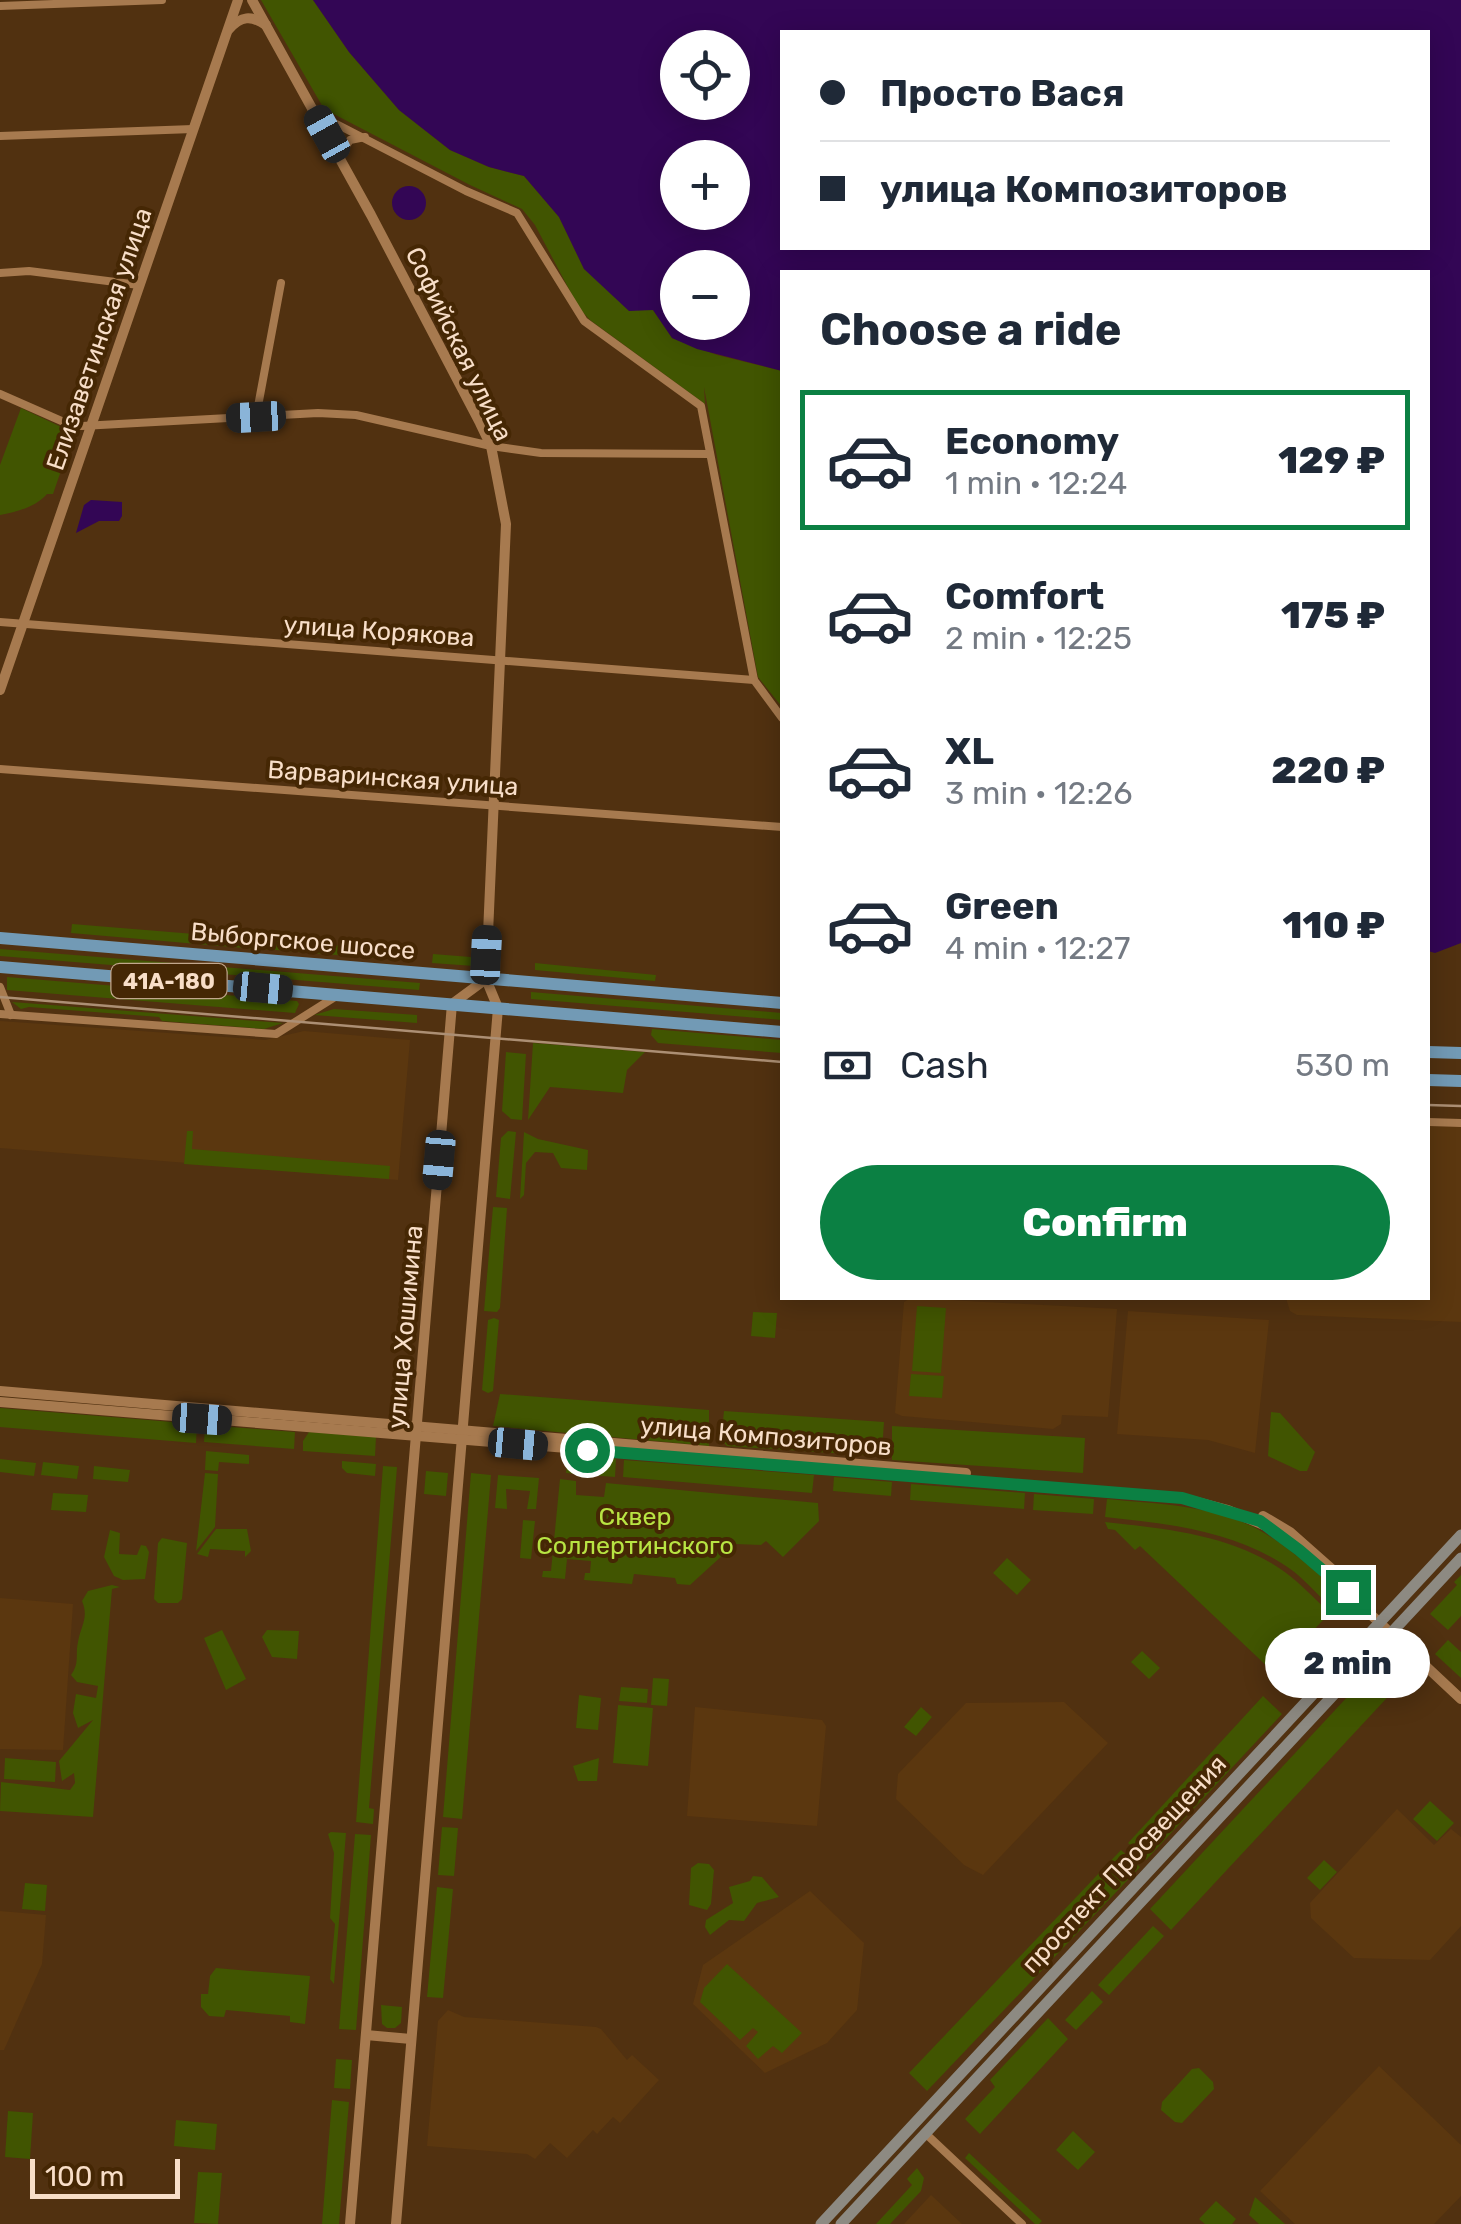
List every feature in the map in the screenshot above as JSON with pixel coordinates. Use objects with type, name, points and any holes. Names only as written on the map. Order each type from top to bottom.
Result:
[{"type":"main road","name":"Выборгское шоссе","points":[[0,938],[780,1003]]},
{"type":"main road","name":"Выборгское шоссе","points":[[0,967],[780,1032]]},
{"type":"main road","points":[[1430,1052],[1461,1053]]},
{"type":"main road","points":[[1430,1080],[1461,1081]]},
{"type":"main road","name":"проспект Просвещения","points":[[820,2224],[1461,1535]]},
{"type":"main road","name":"проспект Просвещения","points":[[842,2224],[1461,1558]]},
{"type":"street","points":[[0,6],[162,0]]},
{"type":"street","name":"Елизаветинская улица","points":[[0,690],[238,0]]},
{"type":"street","name":"Софийская улица","points":[[252,0],[491,446],[506,524],[486,979]]},
{"type":"street","points":[[227,31],[242,18],[250,17],[266,26]]},
{"type":"street","points":[[315,112],[466,191],[517,213],[584,321],[701,406],[754,680],[780,715]]},
{"type":"street","points":[[0,136],[193,128]]},
{"type":"street","points":[[338,156],[350,140],[365,137]]},
{"type":"street","points":[[0,273],[29,270],[138,285]]},
{"type":"street","points":[[256,417],[281,282]]},
{"type":"street","points":[[0,394],[66,422],[91,426],[356,414],[491,446],[541,453],[710,454]]},
{"type":"street","name":"улица Корякова","points":[[0,622],[754,680]]},
{"type":"street","name":"Варваринская улица","points":[[0,770],[780,827]]},
{"type":"street","points":[[396,2224],[498,1008],[486,979],[452,1004]]},
{"type":"street","points":[[0,988],[12,1015]]},
{"type":"street","points":[[0,1014],[276,1034],[338,995]]},
{"type":"street","name":"улица Хошимина","points":[[350,2224],[452,1004]]},
{"type":"street","points":[[1430,1122],[1461,1123]]},
{"type":"street","name":"улица Композиторов","points":[[0,1392],[1182,1498],[1228,1510],[1272,1529],[1381,1619],[1461,1698]]},
{"type":"street","name":"улица Композиторов","points":[[0,1402],[416,1431]]},
{"type":"street","name":"улица Композиторов","points":[[1392,1630],[1461,1690]]},
{"type":"street","points":[[366,2036],[412,2039]]},
{"type":"street","points":[[914,2123],[1022,2224]]},
{"type":"shaded area","points":[[313,0],[1461,0],[1461,943],[1430,952],[1430,270],[780,270],[780,370],[677,340],[750,340],[750,250],[660,250],[660,320],[653,310],[629,311],[584,269],[559,217],[524,176],[489,167],[450,150],[399,110],[349,52]]},
{"type":"shaded area","points":[[409,186],[421,191],[426,203],[421,215],[409,220],[397,215],[392,203],[397,191]]},
{"type":"shaded area","points":[[91,500],[122,502],[122,516],[119,521],[99,521],[76,533],[84,505]]},
{"type":"shaded area","points":[[0,1021],[265,1040],[304,1031],[410,1040],[398,1180],[0,1148]]},
{"type":"shaded area","points":[[1430,1126],[1461,1127],[1461,1322],[1297,1315],[1290,1311],[1287,1300],[1430,1300]]},
{"type":"shaded area","points":[[948,1300],[1117,1309],[1108,1417],[1062,1415],[1061,1424],[1053,1429],[895,1413],[904,1302]]},
{"type":"shaded area","points":[[1128,1311],[1269,1320],[1255,1453],[1208,1440],[1117,1434]]},
{"type":"shaded area","points":[[0,1598],[73,1604],[63,1750],[0,1749]]},
{"type":"shaded area","points":[[1064,1702],[1108,1743],[983,1875],[964,1865],[896,1799],[898,1774],[966,1703]]},
{"type":"shaded area","points":[[695,1707],[822,1720],[826,1726],[817,1826],[687,1816]]},
{"type":"shaded area","points":[[1397,1809],[1434,1845],[1451,1829],[1461,1837],[1461,1926],[1430,1960],[1354,1958],[1311,1918],[1310,1903]]},
{"type":"shaded area","points":[[810,1891],[864,1943],[857,2010],[827,2043],[765,2073],[693,2004],[703,1965]]},
{"type":"shaded area","points":[[0,1911],[46,1915],[42,1964],[4,2050],[0,2050]]},
{"type":"shaded area","points":[[448,2010],[464,2017],[596,2027],[627,2060],[632,2055],[659,2080],[620,2123],[613,2117],[597,2134],[593,2130],[567,2158],[550,2143],[535,2159],[527,2154],[427,2146],[438,2021]]},
{"type":"shaded area","points":[[1379,2066],[1461,2145],[1461,2196],[1434,2224],[1295,2224],[1260,2191]]},
{"type":"shaded area","points":[[931,2195],[962,2224],[904,2224]]},
{"type":"green space","points":[[261,0],[313,0],[349,52],[399,110],[450,150],[489,167],[524,176],[559,217],[584,269],[653,310],[660,320],[660,340],[677,340],[717,355],[780,371],[780,704],[758,677],[704,387],[705,404],[590,320],[579,308],[535,225],[522,209],[324,109]]},
{"type":"green space","points":[[21,408],[74,433],[53,494],[0,515],[0,465]]},
{"type":"green space","points":[[72,924],[256,939],[255,949],[71,933]]},
{"type":"green space","points":[[264,940],[373,948],[373,958],[264,949]]},
{"type":"green space","points":[[0,949],[420,983],[419,990],[0,956]]},
{"type":"green space","points":[[433,954],[483,958],[474,966],[432,963]]},
{"type":"green space","points":[[535,963],[656,975],[655,981],[535,970]]},
{"type":"green space","points":[[7,977],[299,1004],[295,1013],[7,990]]},
{"type":"green space","points":[[531,992],[780,1013],[780,1020],[531,999]]},
{"type":"green space","points":[[12,1002],[283,1023],[264,1029],[162,1021],[159,1017],[21,1009]]},
{"type":"green space","points":[[334,1009],[417,1015],[417,1023],[314,1015]]},
{"type":"green space","points":[[652,1029],[780,1040],[780,1053],[658,1043],[651,1035]]},
{"type":"green space","points":[[533,1043],[645,1052],[627,1070],[623,1093],[550,1087],[528,1120]]},
{"type":"green space","points":[[506,1052],[526,1054],[522,1120],[511,1119],[502,1111]]},
{"type":"green space","points":[[187,1131],[193,1131],[192,1149],[390,1166],[389,1179],[184,1164]]},
{"type":"green space","points":[[508,1131],[516,1132],[510,1199],[496,1197],[501,1138]]},
{"type":"green space","points":[[524,1132],[588,1150],[587,1170],[561,1168],[553,1153],[535,1152],[526,1163],[524,1195],[520,1199]]},
{"type":"green space","points":[[493,1207],[507,1208],[497,1312],[484,1311]]},
{"type":"green space","points":[[917,1306],[946,1308],[941,1373],[912,1371]]},
{"type":"green space","points":[[753,1312],[777,1313],[775,1338],[751,1336]]},
{"type":"green space","points":[[488,1320],[499,1320],[493,1391],[488,1393],[482,1390]]},
{"type":"green space","points":[[911,1374],[944,1376],[942,1398],[909,1396]]},
{"type":"green space","points":[[500,1394],[709,1410],[709,1446],[493,1426]]},
{"type":"green space","points":[[0,1408],[197,1424],[196,1443],[0,1427]]},
{"type":"green space","points":[[724,1411],[884,1422],[882,1451],[877,1456],[727,1446],[721,1440]]},
{"type":"green space","points":[[1271,1412],[1280,1413],[1315,1452],[1307,1471],[1268,1456]]},
{"type":"green space","points":[[205,1425],[295,1432],[294,1449],[204,1442]]},
{"type":"green space","points":[[892,1426],[1085,1438],[1083,1473],[892,1460]]},
{"type":"green space","points":[[309,1432],[376,1437],[375,1456],[303,1451],[303,1441]]},
{"type":"green space","points":[[206,1451],[249,1455],[249,1464],[219,1462],[218,1471],[205,1470]]},
{"type":"green space","points":[[568,1455],[616,1459],[615,1477],[566,1473]]},
{"type":"green space","points":[[0,1459],[36,1463],[34,1476],[0,1472]]},
{"type":"green space","points":[[624,1460],[814,1475],[812,1493],[623,1477]]},
{"type":"green space","points":[[342,1461],[376,1464],[375,1476],[347,1473]]},
{"type":"green space","points":[[43,1462],[79,1466],[77,1479],[41,1475]]},
{"type":"green space","points":[[94,1466],[130,1470],[128,1482],[93,1479]]},
{"type":"green space","points":[[383,1466],[397,1467],[369,1808],[374,1809],[373,1824],[356,1822]]},
{"type":"green space","points":[[426,1471],[448,1473],[446,1496],[424,1494]]},
{"type":"green space","points":[[205,1473],[218,1474],[215,1527],[196,1551]]},
{"type":"green space","points":[[471,1473],[491,1475],[462,1819],[443,1817]]},
{"type":"green space","points":[[498,1475],[539,1478],[536,1509],[527,1509],[530,1491],[506,1489],[507,1509],[495,1508]]},
{"type":"green space","points":[[834,1477],[892,1482],[891,1496],[833,1491]]},
{"type":"green space","name":"Сквер Соллертинского","points":[[560,1479],[576,1481],[576,1495],[604,1497],[606,1483],[818,1503],[819,1521],[783,1557],[766,1541],[761,1545],[735,1544],[690,1585],[677,1584],[675,1578],[634,1574],[632,1584],[584,1580],[585,1573],[590,1573],[591,1561],[567,1559],[565,1579],[542,1577],[543,1571],[551,1571]]},
{"type":"green space","points":[[911,1484],[1025,1493],[1024,1509],[910,1500]]},
{"type":"green space","points":[[53,1493],[88,1495],[86,1512],[51,1510]]},
{"type":"green space","points":[[1034,1494],[1094,1499],[1093,1514],[1033,1510]]},
{"type":"green space","points":[[1107,1499],[1185,1507],[1242,1522],[1282,1545],[1345,1598],[1333,1610],[1293,1571],[1272,1557],[1227,1538],[1105,1517]]},
{"type":"green space","points":[[523,1520],[535,1521],[531,1559],[520,1558]]},
{"type":"green space","points":[[1105,1522],[1202,1536],[1248,1551],[1290,1576],[1330,1613],[1273,1672],[1140,1546],[1135,1550],[1115,1530],[1108,1529]]},
{"type":"green space","points":[[216,1529],[247,1529],[251,1551],[245,1557],[245,1551],[210,1549],[208,1557],[197,1554]]},
{"type":"green space","points":[[110,1530],[120,1533],[119,1554],[137,1555],[141,1545],[146,1546],[149,1552],[145,1579],[123,1580],[114,1576],[104,1557]]},
{"type":"green space","points":[[162,1538],[187,1543],[182,1599],[178,1603],[158,1603],[154,1599],[158,1543]]},
{"type":"green space","points":[[1007,1558],[1031,1580],[1017,1595],[993,1573]]},
{"type":"green space","points":[[1461,1575],[1461,1616],[1448,1630],[1430,1614],[1457,1585],[1454,1582]]},
{"type":"green space","points":[[120,1587],[112,1589],[93,1817],[0,1811],[1,1782],[70,1790],[75,1783],[74,1773],[62,1781],[59,1761],[93,1720],[78,1728],[73,1713],[76,1694],[96,1698],[98,1686],[77,1682],[71,1675],[85,1617],[82,1601],[88,1591]]},
{"type":"green space","points":[[222,1630],[246,1679],[226,1690],[204,1638]]},
{"type":"green space","points":[[267,1630],[299,1631],[297,1659],[272,1657],[262,1637]]},
{"type":"green space","points":[[1448,1640],[1461,1652],[1461,1678],[1435,1654]]},
{"type":"green space","points":[[1142,1651],[1160,1668],[1149,1679],[1131,1662]]},
{"type":"green space","points":[[1376,1666],[1398,1686],[1171,1930],[1150,1909]]},
{"type":"green space","points":[[653,1678],[669,1679],[667,1706],[651,1705]]},
{"type":"green space","points":[[621,1687],[648,1689],[647,1703],[619,1701]]},
{"type":"green space","points":[[579,1695],[601,1698],[598,1730],[576,1728]]},
{"type":"green space","points":[[1263,1696],[1282,1714],[1146,1860],[1128,1843]]},
{"type":"green space","points":[[618,1705],[653,1708],[648,1766],[613,1763]]},
{"type":"green space","points":[[921,1707],[932,1717],[916,1736],[904,1727]]},
{"type":"green space","points":[[5,1758],[56,1762],[55,1782],[4,1779]]},
{"type":"green space","points":[[599,1758],[597,1781],[578,1781],[573,1766]]},
{"type":"green space","points":[[1430,1801],[1454,1823],[1437,1841],[1413,1819]]},
{"type":"green space","points":[[442,1827],[458,1828],[454,1876],[438,1875]]},
{"type":"green space","points":[[346,1833],[334,1984],[330,1979],[335,1924],[330,1918],[334,1853],[328,1834]]},
{"type":"green space","points":[[355,1834],[371,1835],[356,2030],[339,2029]]},
{"type":"green space","points":[[1121,1850],[1140,1867],[927,2091],[909,2073]]},
{"type":"green space","points":[[1324,1860],[1337,1872],[1320,1890],[1307,1878]]},
{"type":"green space","points":[[698,1863],[709,1864],[714,1870],[707,1910],[689,1905],[691,1868]]},
{"type":"green space","points":[[753,1876],[762,1877],[779,1897],[757,1903],[744,1921],[729,1920],[710,1935],[706,1920],[733,1903],[729,1887],[750,1881]]},
{"type":"green space","points":[[25,1883],[47,1885],[45,1911],[22,1909]]},
{"type":"green space","points":[[437,1887],[453,1889],[443,1998],[427,1997]]},
{"type":"green space","points":[[1153,1926],[1164,1936],[1109,1995],[1098,1985]]},
{"type":"green space","points":[[727,1964],[802,2033],[782,2053],[773,2046],[758,2059],[746,2046],[758,2032],[753,2028],[740,2040],[700,2002],[704,1988]]},
{"type":"green space","points":[[216,1968],[310,1976],[305,2024],[290,2022],[290,2016],[226,2010],[224,2017],[209,2016],[201,2007],[201,1994],[208,1994],[210,1976]]},
{"type":"green space","points":[[1092,1991],[1103,2002],[1076,2030],[1065,2020]]},
{"type":"green space","points":[[381,2005],[402,2007],[401,2023],[395,2028],[382,2024]]},
{"type":"green space","points":[[1048,2018],[1068,2039],[980,2134],[965,2119],[995,2087],[990,2080]]},
{"type":"green space","points":[[336,2059],[352,2060],[350,2089],[334,2088]]},
{"type":"green space","points":[[1199,2068],[1213,2082],[1214,2089],[1182,2123],[1175,2122],[1161,2110],[1162,2102],[1192,2069]]},
{"type":"green space","points":[[332,2100],[349,2102],[339,2224],[322,2224]]},
{"type":"green space","points":[[8,2111],[33,2113],[30,2159],[5,2157]]},
{"type":"green space","points":[[176,2120],[217,2124],[215,2150],[174,2146]]},
{"type":"green space","points":[[1073,2131],[1095,2152],[1078,2170],[1056,2150]]},
{"type":"green space","points":[[969,2153],[1042,2221],[1035,2224],[965,2158]]},
{"type":"green space","points":[[917,2168],[924,2178],[921,2191],[890,2224],[876,2224],[912,2185],[907,2179]]},
{"type":"green space","points":[[198,2172],[222,2173],[218,2224],[194,2223]]},
{"type":"green space","points":[[1255,2197],[1285,2224],[1259,2224],[1249,2215]]},
{"type":"green space","points":[[1216,2201],[1236,2219],[1232,2224],[1205,2224],[1199,2219]]},
{"type":"tram line","points":[[0,997],[780,1062]]},
{"type":"tram line","points":[[1430,1105],[1461,1106]]},
{"type":"route","points":[[587,1450],[1182,1498],[1260,1521],[1348,1592]]}]
